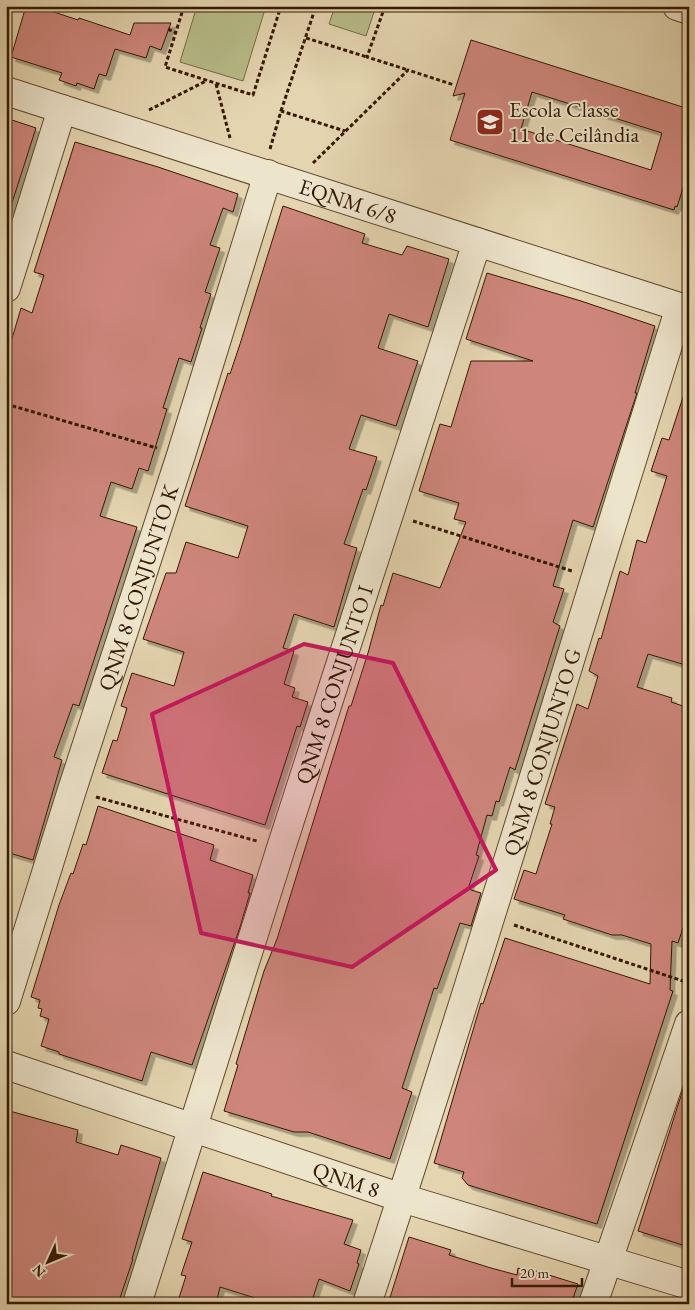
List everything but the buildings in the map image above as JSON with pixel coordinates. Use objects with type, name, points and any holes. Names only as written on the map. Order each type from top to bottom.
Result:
[{"type":"street","points":[[677,6],[689,10]]},
{"type":"street","name":"EQNM 6/8","points":[[6,91],[684,309]]},
{"type":"street","points":[[6,288],[62,109]]},
{"type":"street","name":"QNM 8 CONJUNTO K","points":[[6,1001],[72,790],[181,455],[265,173]]},
{"type":"street","name":"QNM 8 CONJUNTO I","points":[[137,1304],[281,848],[477,242]]},
{"type":"street","name":"QNM 8 CONJUNTO G","points":[[367,1304],[490,917],[594,578],[684,309]]},
{"type":"street","points":[[593,1304],[689,1024]]},
{"type":"street","name":"QNM 8","points":[[6,1065],[402,1198],[689,1285]]},
{"type":"path","points":[[184,6],[165,67],[253,96],[281,6]]},
{"type":"path","points":[[265,173],[281,111],[316,6]]},
{"type":"path","points":[[367,57],[385,6]]},
{"type":"path","points":[[168,29],[176,33]]},
{"type":"path","points":[[306,38],[454,85]]},
{"type":"path","points":[[265,173],[345,131],[408,70]]},
{"type":"path","points":[[121,128],[138,116],[206,80]]},
{"type":"path","points":[[216,84],[265,173]]},
{"type":"path","points":[[281,111],[345,131]]},
{"type":"path","points":[[6,404],[181,455]]},
{"type":"path","points":[[390,514],[594,578]]},
{"type":"path","points":[[72,790],[281,848]]},
{"type":"path","points":[[490,917],[689,983]]},
{"type":"highlighted area","points":[[304,644],[393,663],[496,870],[352,967],[201,933],[152,714]]},
{"type":"green space","points":[[197,6],[266,6],[243,81],[180,62]]},
{"type":"green space","points":[[335,6],[376,6],[366,36],[329,24]]},
{"type":"place","name":"Escola Classe 11 de Ceilândia","points":[[490,122]]}]
